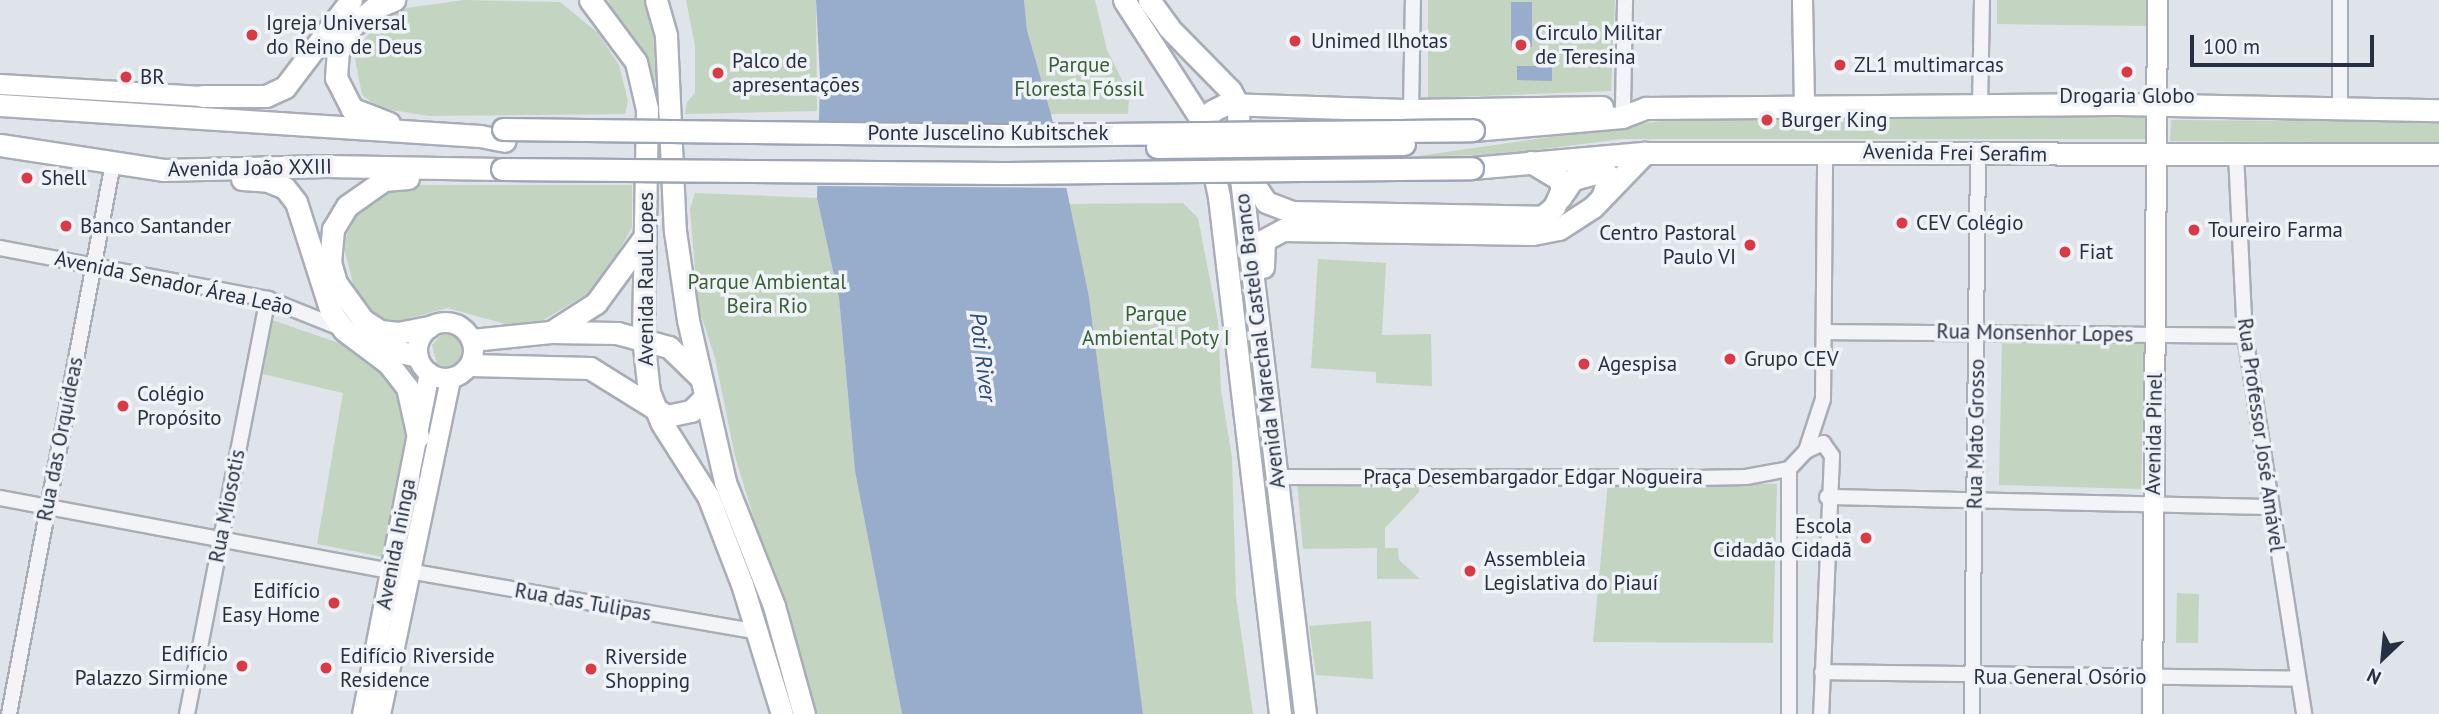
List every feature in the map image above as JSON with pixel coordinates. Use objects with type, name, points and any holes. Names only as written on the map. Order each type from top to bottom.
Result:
[{"type":"main road","points":[[202,96],[266,96],[285,87],[351,0]]},
{"type":"main road","points":[[394,0],[373,8],[352,26],[338,52],[335,78],[352,109],[368,119],[435,133]]},
{"type":"main road","points":[[574,0],[626,47]]},
{"type":"main road","name":"Avenida Raul Lopes","points":[[590,0],[636,62],[647,109],[643,338],[645,372],[657,413],[708,496],[757,632],[782,714]]},
{"type":"main road","name":"Avenida Raul Lopes","points":[[656,0],[668,67],[679,273],[725,482],[774,606],[804,714]]},
{"type":"main road","name":"Avenida Marechal Castelo Branco","points":[[1124,0],[1204,124],[1219,197],[1265,567],[1280,714]]},
{"type":"main road","points":[[1149,0],[1169,28],[1230,90],[1238,105]]},
{"type":"main road","points":[[202,96],[262,110],[301,127]]},
{"type":"main road","name":"Avenida Frei Serafim","points":[[1473,135],[1622,117],[1646,108],[1804,109],[2155,104],[2439,110]]},
{"type":"main road","name":"Avenida João XXIII","points":[[0,105],[301,127],[504,135]]},
{"type":"main road","points":[[1204,124],[1216,108],[1238,105],[1412,110],[1646,108]]},
{"type":"main road","name":"Avenida Marechal Castelo Branco","points":[[1238,105],[1239,162],[1305,714]]},
{"type":"main road","name":"Ponte Juscelino Kubitschek","points":[[504,135],[1473,135]]},
{"type":"main road","name":"Avenida João XXIII","points":[[0,145],[163,170],[320,166],[502,169]]},
{"type":"main road","name":"Avenida Frei Serafim","points":[[1472,168],[1645,153],[1825,151],[2154,155],[2439,154]]},
{"type":"main road","points":[[1239,162],[1266,202],[1317,222],[1533,234],[1559,229],[1597,203],[1623,171],[1645,153]]},
{"type":"main road","points":[[1531,162],[1558,168],[1597,203]]},
{"type":"main road","points":[[1531,162],[1559,179],[1560,198]]},
{"type":"main road","name":"Ponte Juscelino Kubitschek","points":[[502,169],[1007,173],[1472,168]]},
{"type":"main road","points":[[428,327],[406,332],[380,331],[351,307],[330,262],[333,229],[362,192],[384,180],[502,169]]},
{"type":"main road","points":[[163,170],[268,181],[285,188],[305,222],[323,294],[344,330],[366,343],[423,365]]},
{"type":"main road","points":[[1260,329],[1264,240],[1283,230],[1317,222],[1542,217],[1573,179],[1607,173],[1597,203]]},
{"type":"main road","points":[[551,332],[596,303],[646,234]]},
{"type":"main road","points":[[470,365],[590,368],[628,387],[657,413],[686,414],[703,388],[669,347],[643,338],[593,331],[551,332],[472,340]]},
{"type":"main road","points":[[366,343],[407,387],[418,437]]},
{"type":"main road","points":[[1265,567],[1287,563]]},
{"type":"main road","points":[[1267,591],[1290,588]]},
{"type":"street","points":[[1412,110],[1413,0]]},
{"type":"street","points":[[1623,107],[1625,0]]},
{"type":"street","points":[[1802,0],[1804,109]]},
{"type":"street","points":[[1980,105],[1982,0]]},
{"type":"street","name":"Avenida Pinel","points":[[2152,714],[2157,0]]},
{"type":"street","points":[[2340,0],[2340,108]]},
{"type":"street","points":[[0,84],[202,96]]},
{"type":"street","points":[[1806,451],[1821,410],[1825,151]]},
{"type":"street","name":"Rua Mato Grosso","points":[[1972,714],[1978,153]]},
{"type":"street","name":"Rua Professor José Amável","points":[[2235,154],[2245,336],[2304,714]]},
{"type":"street","name":"Rua das Orquídeas","points":[[9,714],[113,163]]},
{"type":"street","name":"Avenida Senador Área Leão","points":[[0,248],[268,299],[318,315],[344,330]]},
{"type":"street","name":"Rua Miosotis","points":[[187,714],[268,299]]},
{"type":"street","points":[[453,323],[472,340],[470,365],[450,378],[423,365],[418,340],[428,327],[453,323]]},
{"type":"street","name":"Rua Monsenhor Lopes","points":[[1824,332],[2245,336]]},
{"type":"street","name":"Avenida Ininga","points":[[380,714],[418,437],[423,365]]},
{"type":"street","name":"Avenida Ininga","points":[[362,714],[450,378]]},
{"type":"street","points":[[1788,714],[1789,469],[1816,443],[1828,447],[1832,456],[1827,497],[1821,714]]},
{"type":"street","name":"Praça Desembargador Edgar Nogueira","points":[[1275,477],[1720,478],[1789,469]]},
{"type":"street","points":[[1827,497],[1975,503],[2270,507]]},
{"type":"street","name":"Rua das Tulipas","points":[[0,498],[221,536],[400,571],[757,632]]},
{"type":"street","name":"Rua General Osório","points":[[1822,672],[2298,679]]},
{"type":"green space","points":[[464,0],[560,2],[598,33],[619,65],[628,101],[625,114],[429,116],[379,108],[362,95],[355,59],[363,41],[381,20],[407,8]]},
{"type":"green space","points":[[608,0],[647,0],[656,23],[659,83],[653,81]]},
{"type":"green space","points":[[686,0],[816,0],[817,111],[685,114],[687,102],[695,93],[695,46]]},
{"type":"green space","name":"Parque Floresta Fóssil","points":[[1024,0],[1095,0],[1107,50],[1129,94],[1128,114],[1051,114],[1027,30]]},
{"type":"green space","name":"Circulo Militar de Teresina","points":[[1428,0],[1615,0],[1611,91],[1428,98]]},
{"type":"green space","points":[[1997,0],[2146,0],[2146,26],[1997,24]]},
{"type":"green space","points":[[2004,116],[2149,118],[2148,139],[1622,139],[1505,154],[1411,157],[1668,120]]},
{"type":"green space","points":[[2171,120],[2439,122],[2439,143],[2170,141]]},
{"type":"green space","points":[[402,185],[632,185],[632,227],[600,286],[540,322],[516,327],[447,308],[395,322],[373,316],[358,303],[343,244],[359,208]]},
{"type":"green space","name":"Parque Ambiental Beira Rio","points":[[695,193],[817,198],[839,298],[855,471],[902,714],[813,714],[735,456],[715,358],[698,306],[690,209]]},
{"type":"green space","name":"Parque Ambiental Poty I","points":[[1183,203],[1198,218],[1218,321],[1221,390],[1232,458],[1236,597],[1253,714],[1143,714],[1089,297],[1068,204]]},
{"type":"green space","points":[[1318,259],[1386,263],[1382,335],[1431,334],[1432,386],[1376,383],[1376,372],[1311,368]]},
{"type":"green space","points":[[272,320],[356,349],[385,369],[410,413],[389,558],[317,544],[343,393],[263,374]]},
{"type":"green space","points":[[448,328],[463,335],[470,352],[454,369],[437,364],[432,345]]},
{"type":"green space","points":[[2002,339],[2145,343],[2141,489],[1999,485]]},
{"type":"green space","points":[[1419,481],[1419,492],[1385,528],[1385,548],[1398,548],[1399,560],[1420,579],[1377,579],[1377,548],[1303,549],[1297,482]]},
{"type":"green space","points":[[1608,482],[1777,484],[1773,643],[1593,642]]},
{"type":"green space","points":[[2177,593],[2199,594],[2198,643],[2176,643]]},
{"type":"green space","points":[[1371,621],[1373,679],[1316,675],[1309,626]]},
{"type":"water","name":"Poti River","points":[[816,0],[1024,0],[1027,30],[1051,114],[1089,297],[1143,714],[902,714],[855,471],[839,298],[817,198],[820,78]]},
{"type":"water","points":[[1511,2],[1532,2],[1532,47],[1511,47]]},
{"type":"water","points":[[1517,66],[1552,66],[1552,81],[1517,80]]},
{"type":"pier","points":[[814,123],[1057,123],[1069,188],[813,186]]},
{"type":"place","name":"Igreja Universal do Reino de Deus","points":[[252,35]]},
{"type":"place","name":"Unimed Ilhotas","points":[[1295,41]]},
{"type":"place","name":"Circulo Militar de Teresina","points":[[1521,45]]},
{"type":"place","name":"ZL1 multimarcas","points":[[1840,65]]},
{"type":"place","name":"Drogaria Globo","points":[[2127,72]]},
{"type":"place","name":"Palco de apresentações","points":[[718,73]]},
{"type":"place","name":"BR","points":[[126,77]]},
{"type":"place","name":"Burger King","points":[[1767,120]]},
{"type":"place","name":"Shell","points":[[27,178]]},
{"type":"place","name":"CEV Colégio","points":[[1902,223]]},
{"type":"place","name":"Banco Santander","points":[[66,226]]},
{"type":"place","name":"Toureiro Farma","points":[[2194,230]]},
{"type":"place","name":"Centro Pastoral Paulo VI","points":[[1750,245]]},
{"type":"place","name":"Fiat","points":[[2065,252]]},
{"type":"place","name":"Grupo CEV","points":[[1730,359]]},
{"type":"place","name":"Agespisa","points":[[1584,364]]},
{"type":"place","name":"Colégio Propósito","points":[[123,406]]},
{"type":"place","name":"Escola Cidadão Cidadã","points":[[1866,538]]},
{"type":"place","name":"Assembleia Legislativa do Piauí","points":[[1470,571]]},
{"type":"place","name":"Edifício Easy Home","points":[[334,603]]},
{"type":"place","name":"Edifício Palazzo Sirmione","points":[[242,666]]},
{"type":"place","name":"Edifício Riverside Residence","points":[[326,668]]},
{"type":"place","name":"Riverside Shopping","points":[[591,669]]}]
